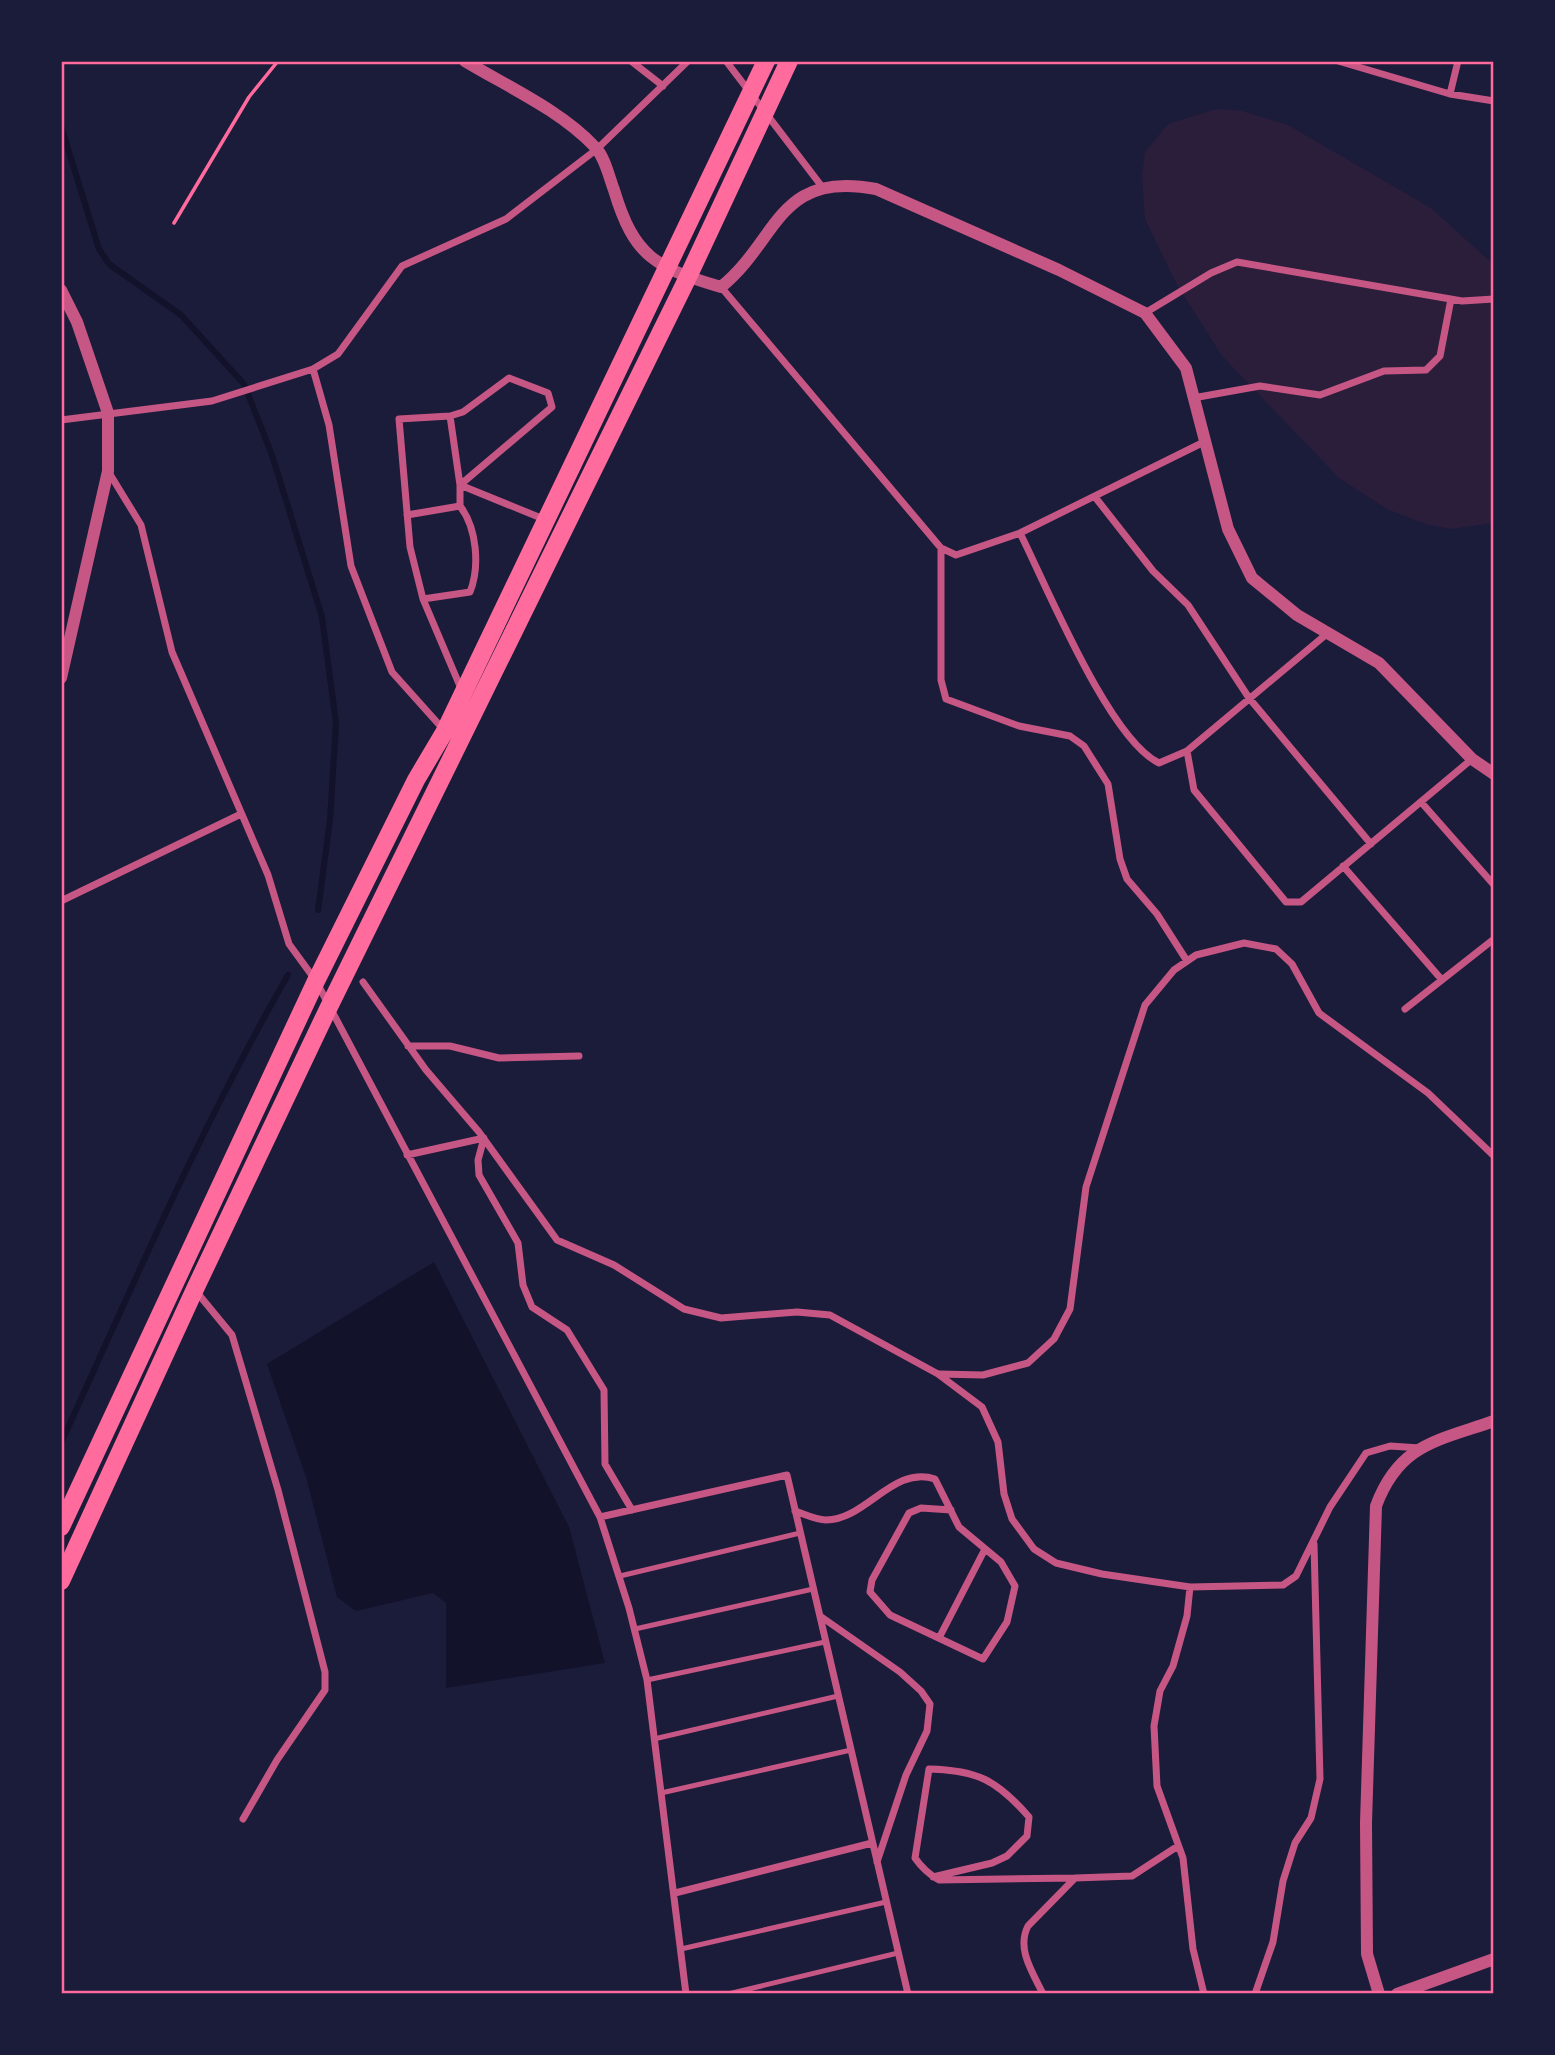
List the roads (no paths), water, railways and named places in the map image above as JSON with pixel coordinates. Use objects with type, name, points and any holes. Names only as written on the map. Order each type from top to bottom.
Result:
[{"type":"highway","points":[[61,1527],[316,981],[416,780],[445,731],[669,269],[766,61]]},
{"type":"highway","points":[[61,1581],[328,1009],[688,277],[738,165],[789,61]]},
{"type":"street","points":[[466,61],[570,125],[597,149],[624,225],[636,244],[669,269],[721,286],[941,548],[956,555],[1020,533],[1207,441]]},
{"type":"street","points":[[631,61],[663,86]]},
{"type":"street","points":[[61,420],[212,401],[313,369],[338,354],[402,267],[506,219],[597,149],[688,61]]},
{"type":"street","points":[[726,61],[823,188]]},
{"type":"street","points":[[1338,61],[1450,94],[1494,101]]},
{"type":"street","points":[[1450,94],[1458,61]]},
{"type":"street","points":[[721,286],[733,277],[782,212],[823,188],[858,186],[876,189],[1059,270],[1145,313],[1186,368],[1228,529],[1251,578],[1297,615],[1379,663],[1472,759],[1494,774]]},
{"type":"street","points":[[1145,313],[1211,273],[1237,262],[1451,299],[1494,299]]},
{"type":"street","points":[[61,290],[77,322],[108,413],[108,471],[61,678]]},
{"type":"street","points":[[1193,398],[1260,386],[1320,395],[1384,371],[1426,370],[1440,356],[1451,299]]},
{"type":"street","points":[[313,369],[329,425],[351,565],[392,672],[445,731]]},
{"type":"street","points":[[460,485],[552,407],[548,393],[509,378],[463,412],[450,416],[399,419],[410,547],[423,600],[463,693]]},
{"type":"street","points":[[423,600],[470,592],[477,573],[468,516],[460,506],[460,485],[450,416]]},
{"type":"street","points":[[108,471],[141,525],[172,652],[268,875],[289,944],[316,981],[328,1009],[600,1517],[620,1576],[647,1679],[686,1994]]},
{"type":"street","points":[[460,485],[546,520]]},
{"type":"street","points":[[1095,497],[1153,571],[1188,605],[1249,698],[1371,844]]},
{"type":"street","points":[[407,515],[460,506]]},
{"type":"street","points":[[1020,533],[1106,707],[1146,757],[1159,763],[1187,751],[1330,632]]},
{"type":"street","points":[[941,548],[941,680],[946,699],[1019,726],[1070,736],[1084,746],[1108,784],[1120,859],[1126,879],[1157,914],[1187,961]]},
{"type":"street","points":[[1187,751],[1194,790],[1286,902],[1301,902],[1472,759]]},
{"type":"street","points":[[1420,802],[1494,885]]},
{"type":"street","points":[[61,901],[241,814]]},
{"type":"street","points":[[1343,866],[1442,980]]},
{"type":"street","points":[[1405,1009],[1494,939]]},
{"type":"street","points":[[938,1374],[983,1375],[1028,1363],[1054,1339],[1070,1309],[1086,1187],[1146,1005],[1174,970],[1196,955],[1244,943],[1276,949],[1292,964],[1319,1013],[1428,1093],[1494,1156]]},
{"type":"street","points":[[363,982],[408,1046],[484,1138],[557,1240],[614,1265],[684,1309],[721,1318],[797,1312],[830,1315],[938,1374],[982,1407],[998,1442],[1004,1494],[1012,1519],[1034,1549],[1056,1563],[1102,1574],[1190,1587],[1283,1585],[1296,1576],[1331,1507],[1366,1453],[1390,1446],[1420,1448]]},
{"type":"street","points":[[408,1046],[450,1046],[499,1058],[579,1056]]},
{"type":"street","points":[[407,1155],[484,1138]]},
{"type":"street","points":[[484,1138],[478,1160],[479,1175],[518,1243],[523,1285],[532,1307],[567,1330],[604,1390],[605,1464],[632,1510]]},
{"type":"street","points":[[195,1289],[232,1335],[278,1490],[325,1672],[325,1690],[277,1760],[243,1819]]},
{"type":"street","points":[[1379,1994],[1367,1954],[1366,1836],[1376,1506],[1385,1481],[1399,1463],[1420,1448],[1494,1421]]},
{"type":"street","points":[[600,1517],[787,1475],[908,1994]]},
{"type":"street","points":[[795,1511],[824,1521],[841,1518],[909,1477],[923,1475],[935,1479],[951,1510],[959,1527],[1001,1562],[1015,1586],[1007,1622],[984,1660],[890,1615],[870,1592],[872,1580],[909,1513],[921,1508],[951,1510]]},
{"type":"street","points":[[1255,1994],[1273,1942],[1283,1881],[1295,1843],[1311,1818],[1320,1779],[1314,1540]]},
{"type":"street","points":[[939,1638],[985,1549]]},
{"type":"street","points":[[1190,1587],[1187,1616],[1173,1666],[1160,1690],[1154,1726],[1157,1786],[1186,1878],[1193,1950],[1204,1994]]},
{"type":"street","points":[[819,1615],[900,1672],[930,1704],[928,1731],[915,1758],[877,1863]]},
{"type":"street","points":[[915,1758],[929,1769],[963,1770],[991,1780],[1029,1817],[1027,1836],[1007,1856],[992,1863],[933,1877]]},
{"type":"street","points":[[929,1769],[915,1858],[939,1880],[1132,1876],[1178,1846]]},
{"type":"street","points":[[675,1894],[872,1843]]},
{"type":"street","points":[[1044,1994],[1024,1952],[1023,1935],[1028,1926],[1075,1878]]},
{"type":"street","points":[[1397,1994],[1494,1959]]},
{"type":"lane","points":[[620,1576],[800,1533]]},
{"type":"lane","points":[[635,1629],[813,1589]]},
{"type":"lane","points":[[647,1679],[825,1642]]},
{"type":"lane","points":[[654,1739],[838,1696]]},
{"type":"lane","points":[[661,1793],[851,1750]]},
{"type":"lane","points":[[681,1949],[886,1902]]},
{"type":"lane","points":[[728,1994],[898,1953]]},
{"type":"waterway","points":[[61,126],[99,249],[109,264],[181,315],[244,384],[272,455],[322,617],[336,723],[330,820],[318,910]]},
{"type":"waterway","points":[[61,1443],[197,1148],[288,975]]}]
